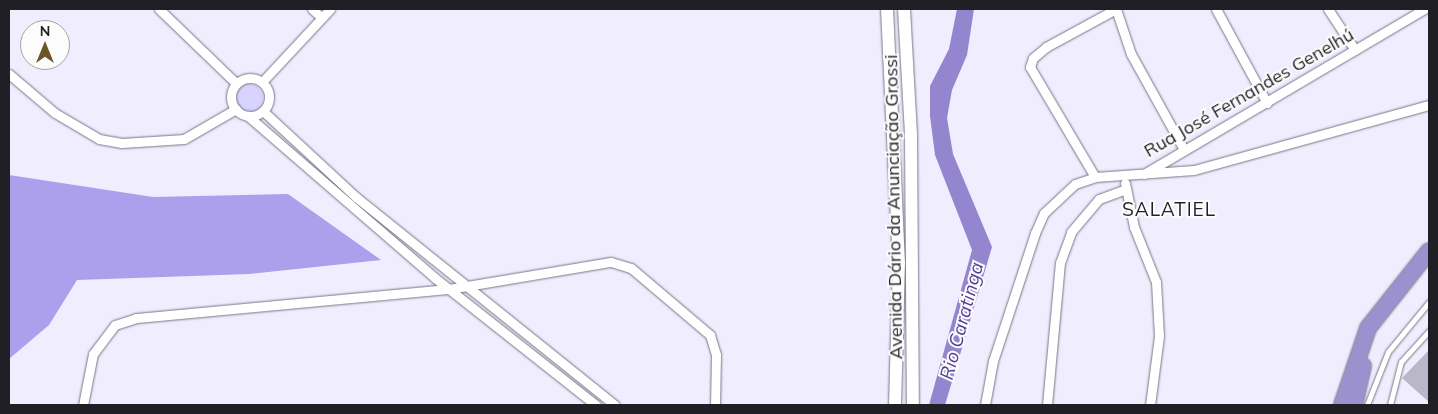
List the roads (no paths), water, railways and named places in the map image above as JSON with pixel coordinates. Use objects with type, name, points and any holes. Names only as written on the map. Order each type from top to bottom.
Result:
[{"type":"highway","points":[[1342,405],[1368,328],[1429,251]]},
{"type":"highway","points":[[1354,405],[1378,330],[1429,264]]},
{"type":"main road","name":"Avenida Dário da Anunciação Grossi","points":[[887,9],[899,262],[895,405]]},
{"type":"main road","name":"Avenida Dário da Anunciação Grossi","points":[[904,9],[908,40],[913,405]]},
{"type":"main road","points":[[890,42],[908,40]]},
{"type":"street","points":[[159,9],[236,83]]},
{"type":"street","points":[[312,9],[322,18]]},
{"type":"street","points":[[262,82],[330,9]]},
{"type":"street","points":[[1095,177],[1032,75],[1032,58],[1046,47],[1116,9],[1131,54],[1184,148]]},
{"type":"street","points":[[1216,9],[1267,103]]},
{"type":"street","points":[[1328,9],[1355,50]]},
{"type":"street","name":"Rua José Fernandes Genelhú","points":[[1142,175],[1184,148],[1267,103],[1424,9]]},
{"type":"street","points":[[9,74],[55,113],[99,139],[122,143],[184,139],[236,109]]},
{"type":"street","points":[[262,82],[247,78],[236,83],[231,95],[236,109],[248,116],[435,278],[596,405]]},
{"type":"street","points":[[248,116],[263,110],[269,97],[262,82]]},
{"type":"street","points":[[985,405],[993,361],[1044,213],[1076,184],[1095,177],[1194,170],[1429,105]]},
{"type":"street","points":[[263,110],[356,197],[615,405]]},
{"type":"street","points":[[1124,176],[1134,227],[1156,282],[1159,336],[1150,405]]},
{"type":"street","points":[[1046,405],[1060,263],[1071,232],[1099,199],[1126,189]]},
{"type":"street","points":[[83,405],[93,354],[115,325],[170,313],[449,289],[621,263],[710,335],[716,356],[715,405]]},
{"type":"street","points":[[435,278],[436,273],[448,271]]},
{"type":"lane","points":[[1367,405],[1388,352],[1429,302]]},
{"type":"lane","points":[[1390,405],[1401,362],[1429,332]]},
{"type":"water","name":"Rio Caratinga","points":[[957,9],[974,9],[967,55],[952,90],[947,118],[953,154],[992,247],[945,405],[929,405],[972,250],[935,155],[930,116],[930,86],[949,49]]},
{"type":"district","name":"SALATIEL","points":[[1169,210]]}]
